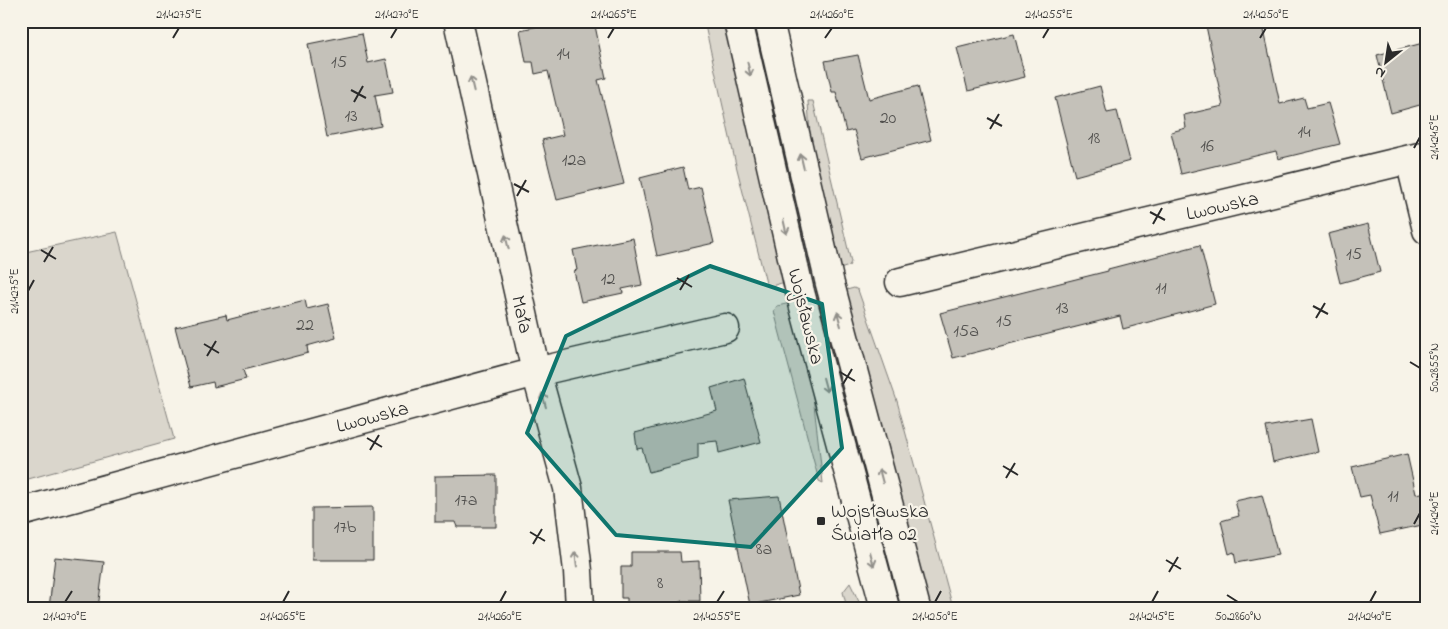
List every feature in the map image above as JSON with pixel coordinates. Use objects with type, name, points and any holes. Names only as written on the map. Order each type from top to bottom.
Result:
[{"type":"street","name":"Mała","points":[[458,21],[536,372],[568,488],[578,571],[580,608]]},
{"type":"street","name":"Wojsławska","points":[[738,21],[800,292],[885,608]]},
{"type":"street","name":"Wojsławska","points":[[769,21],[830,284],[916,608]]},
{"type":"street","name":"Lwowska","points":[[900,282],[1418,157]]},
{"type":"street","points":[[1418,157],[1427,230]]},
{"type":"street","name":"Lwowska","points":[[21,512],[536,372],[725,328]]},
{"type":"highlighted area","points":[[710,266],[822,304],[842,448],[751,547],[616,535],[527,433],[566,336]]},
{"type":"shaded area","points":[[704,21],[725,21],[767,212],[785,282],[771,286],[766,283],[736,165]]},
{"type":"shaded area","points":[[808,101],[813,101],[851,262],[849,266],[837,270],[812,170]]},
{"type":"shaded area","points":[[117,232],[174,439],[21,481],[21,253]]},
{"type":"shaded area","points":[[854,288],[858,290],[897,401],[953,608],[928,608],[843,291]]},
{"type":"shaded area","points":[[791,303],[811,379],[823,483],[819,481],[774,311],[777,306]]},
{"type":"shaded area","points":[[850,583],[862,608],[847,608],[843,592]]},
{"type":"building","points":[[538,21],[594,21],[606,78],[598,80],[624,184],[557,200],[542,140],[563,135],[548,71],[535,74],[533,62],[526,62],[520,30],[539,26]]},
{"type":"building","points":[[1205,21],[1262,21],[1280,104],[1304,98],[1307,108],[1328,103],[1340,144],[1278,159],[1276,151],[1181,174],[1171,132],[1186,128],[1184,115],[1223,106]]},
{"type":"building","points":[[362,33],[368,63],[386,59],[393,92],[375,95],[381,126],[327,137],[308,44]]},
{"type":"building","points":[[1014,34],[1025,77],[968,91],[957,48]]},
{"type":"building","points":[[1427,42],[1427,103],[1391,113],[1377,55]]},
{"type":"building","points":[[858,55],[869,99],[918,86],[931,140],[862,158],[854,130],[846,132],[836,92],[832,92],[825,61]]},
{"type":"building","points":[[1100,86],[1107,113],[1117,111],[1130,161],[1075,176],[1055,98]]},
{"type":"building","points":[[683,167],[688,190],[701,187],[714,243],[657,256],[640,178]]},
{"type":"building","points":[[1368,224],[1380,272],[1340,283],[1328,234]]},
{"type":"building","points":[[633,238],[642,285],[622,289],[623,293],[581,302],[574,271],[577,270],[573,250]]},
{"type":"building","points":[[1200,245],[1215,304],[1123,329],[1120,316],[953,358],[940,313],[1108,271],[1108,269]]},
{"type":"building","points":[[305,300],[307,309],[328,304],[336,338],[307,346],[308,353],[243,370],[246,379],[214,387],[213,382],[191,387],[175,327],[226,315],[227,320]]},
{"type":"building","points":[[744,378],[761,442],[719,453],[717,441],[698,443],[698,459],[649,472],[642,448],[637,449],[635,433],[717,411],[711,388]]},
{"type":"building","points":[[1311,419],[1318,452],[1273,462],[1266,427]]},
{"type":"building","points":[[1407,454],[1416,494],[1427,492],[1427,524],[1380,534],[1370,495],[1360,497],[1352,467]]},
{"type":"building","points":[[496,475],[496,527],[457,527],[455,522],[435,522],[435,476]]},
{"type":"building","points":[[1262,495],[1278,555],[1236,563],[1234,552],[1229,554],[1221,521],[1239,516],[1235,501]]},
{"type":"building","points":[[779,496],[799,595],[750,605],[728,500]]},
{"type":"building","points":[[373,507],[373,560],[312,560],[312,508]]},
{"type":"building","points":[[631,552],[680,552],[681,562],[699,561],[700,601],[681,601],[681,608],[627,608],[627,598],[621,598],[621,567],[631,567]]},
{"type":"building","points":[[55,557],[104,562],[98,608],[49,608]]},
{"type":"place","name":"Wojsławska Światła 02","points":[[821,521]]}]
